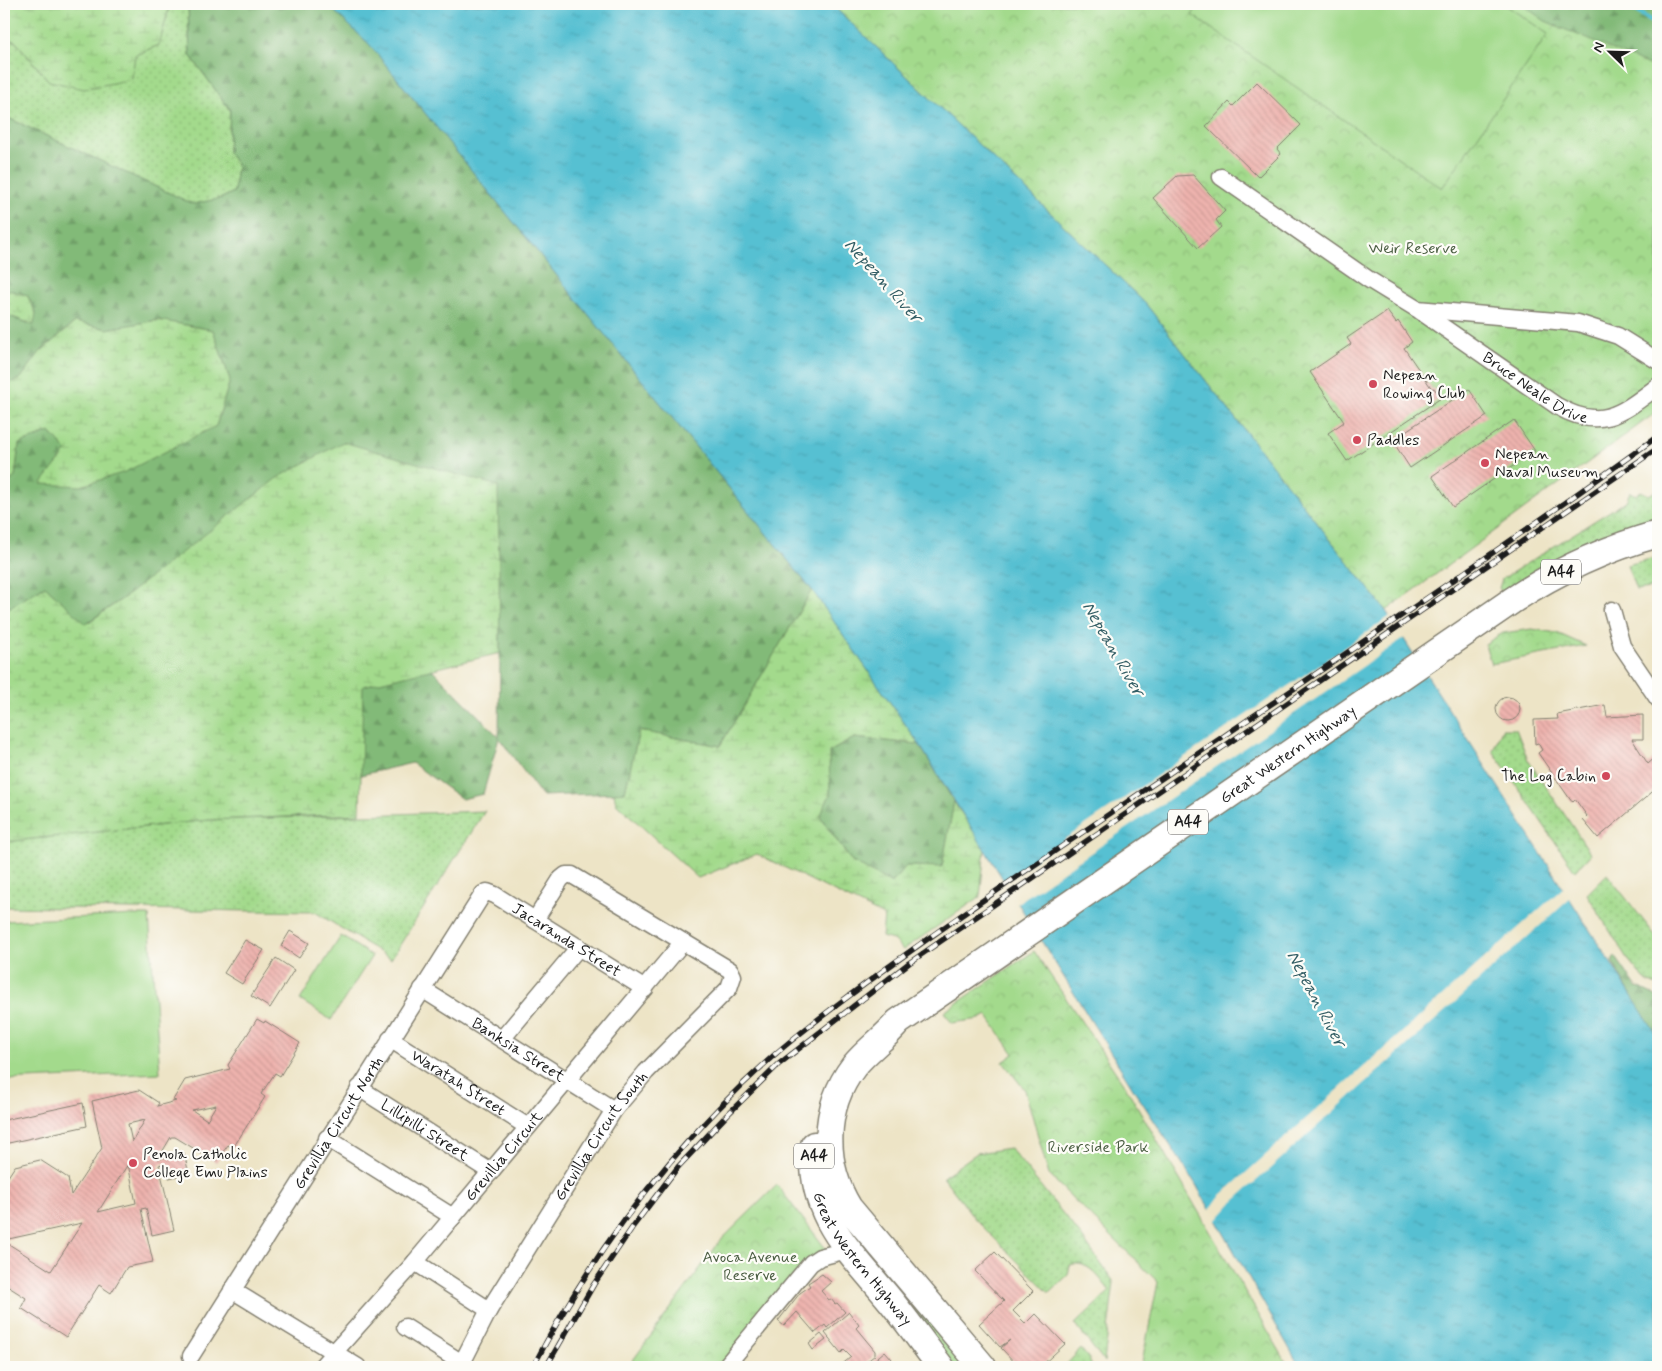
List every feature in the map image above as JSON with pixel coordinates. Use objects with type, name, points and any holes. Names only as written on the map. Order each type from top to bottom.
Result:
[{"type":"highway","name":"Great Western Highway","points":[[983,1367],[849,1208],[834,1175],[829,1138],[833,1109],[840,1088],[861,1058],[898,1022],[1529,589],[1608,551],[1658,534]]},
{"type":"highway","name":"Great Western Highway","points":[[898,1022],[886,1024],[852,1053],[827,1090],[815,1130],[815,1172],[822,1208],[847,1250],[892,1302],[941,1367]]},
{"type":"street","name":"Bruce Neale Drive","points":[[1222,177],[1368,279],[1417,309],[1557,406],[1576,416],[1596,419],[1609,418],[1658,386]]},
{"type":"street","name":"Bruce Neale Drive","points":[[1417,309],[1578,323],[1618,336],[1658,361]]},
{"type":"street","points":[[1612,610],[1622,646],[1658,699]]},
{"type":"street","points":[[535,920],[561,879],[566,875],[572,875],[683,942]]},
{"type":"street","name":"Jacaranda Street","points":[[487,892],[579,947],[644,989]]},
{"type":"street","name":"Grevillia Circuit North","points":[[191,1356],[478,900],[487,892]]},
{"type":"street","name":"Grevillia Circuit","points":[[321,1367],[415,1262],[683,942]]},
{"type":"street","name":"Grevillia Circuit South","points":[[461,1365],[489,1310],[614,1110],[646,1072],[720,998],[732,982],[733,976],[730,970],[683,942]]},
{"type":"street","points":[[502,1039],[579,947]]},
{"type":"street","name":"Banksia Street","points":[[422,989],[614,1110]]},
{"type":"street","name":"Waratah Street","points":[[390,1039],[528,1127]]},
{"type":"street","name":"Lillipilli Street","points":[[359,1088],[491,1172]]},
{"type":"street","points":[[327,1138],[453,1217]]},
{"type":"street","points":[[725,1367],[811,1263],[820,1257],[847,1250]]},
{"type":"street","points":[[415,1262],[489,1310]]},
{"type":"street","points":[[232,1290],[358,1367]]},
{"type":"street","points":[[405,1327],[461,1365]]},
{"type":"green space","points":[[4,4],[170,4],[159,45],[135,55],[132,79],[84,89],[49,81],[15,41],[4,39]]},
{"type":"green space","points":[[170,4],[188,4],[190,55],[230,110],[228,153],[237,164],[234,192],[222,198],[193,205],[4,116],[4,39],[15,41],[49,81],[135,55],[159,45]]},
{"type":"green space","points":[[188,4],[327,4],[369,44],[812,590],[720,746],[639,731],[625,792],[614,793],[542,796],[499,738],[483,794],[462,799],[412,763],[361,775],[314,698],[432,669],[499,737],[500,652],[497,486],[125,597],[85,624],[45,586],[4,611],[4,486],[15,477],[19,444],[50,432],[67,451],[216,426],[230,380],[213,330],[158,320],[107,329],[75,322],[40,352],[21,378],[4,386],[4,314],[33,325],[36,313],[27,295],[4,289],[4,116],[193,204],[222,198],[234,192],[237,164],[228,153],[230,110],[190,55]]},
{"type":"green space","name":"Weir Reserve","points":[[831,4],[1521,4],[1545,21],[1658,69],[1658,411],[1386,611],[1145,303]]},
{"type":"green space","points":[[1200,4],[1504,4],[1548,34],[1442,188],[1192,15]]},
{"type":"green space","points":[[1504,4],[1658,4],[1658,102]]},
{"type":"green space","points":[[4,289],[27,295],[36,313],[34,325],[4,314]]},
{"type":"green space","points":[[158,320],[213,330],[230,380],[216,426],[125,472],[81,486],[41,484],[67,451],[50,432],[19,444],[15,477],[4,486],[4,386],[21,378],[40,352],[75,322],[107,329]]},
{"type":"green space","points":[[343,442],[498,486],[500,653],[363,686],[360,814],[209,820],[4,842],[4,611],[45,586],[86,624],[125,597],[277,478]]},
{"type":"green space","points":[[1658,490],[1658,516],[1597,542],[1504,594],[1499,588],[1502,579],[1626,501],[1630,492],[1636,495],[1641,491],[1649,495]]},
{"type":"green space","points":[[1658,557],[1658,587],[1636,590],[1627,565]]},
{"type":"green space","points":[[812,590],[919,744],[854,738],[829,752],[830,794],[820,817],[852,862],[892,883],[906,866],[942,867],[954,802],[985,848],[980,897],[903,950],[893,940],[882,937],[884,916],[757,854],[698,878],[616,803],[614,793],[625,792],[639,731],[720,746]]},
{"type":"green space","points":[[1532,629],[1557,633],[1586,646],[1491,664],[1485,644],[1503,633]]},
{"type":"green space","points":[[1502,729],[1516,729],[1528,760],[1591,854],[1575,871],[1493,751]]},
{"type":"green space","points":[[854,738],[919,744],[954,802],[942,867],[906,866],[892,883],[852,862],[820,816],[830,794],[829,752]]},
{"type":"green space","points":[[485,811],[391,959],[315,912],[4,907],[4,842],[209,820]]},
{"type":"green space","points":[[1607,874],[1658,939],[1658,986],[1645,980],[1626,957],[1587,894]]},
{"type":"green space","points":[[149,915],[160,1073],[4,1080],[4,921]]},
{"type":"green space","points":[[341,936],[372,956],[331,1020],[300,1000]]},
{"type":"green space","name":"Riverside Park","points":[[1034,951],[1127,1089],[1289,1367],[1141,1367],[1158,1282],[1049,1175],[1025,1090],[1003,1062],[1014,1054],[987,1015],[980,1019],[952,1023],[944,1012]]},
{"type":"green space","points":[[1615,956],[1636,986],[1658,997],[1658,1041],[1612,962]]},
{"type":"green space","points":[[1010,1148],[1081,1236],[1114,1282],[1104,1362],[1075,1324],[1110,1291],[1098,1276],[1088,1267],[1076,1264],[1070,1265],[1068,1275],[1049,1293],[976,1220],[943,1177],[977,1153]]},
{"type":"green space","name":"Avoca Avenue Reserve","points":[[777,1185],[826,1249],[718,1367],[628,1367],[720,1241]]},
{"type":"green space","points":[[832,1197],[972,1367],[955,1367],[867,1263]]},
{"type":"green space","points":[[1081,1349],[1089,1359],[1092,1367],[1064,1367]]},
{"type":"water","name":"Nepean River","points":[[327,4],[831,4],[1145,303],[1386,611],[1658,1037],[1658,1367],[1300,1367],[1195,1183],[1136,1093],[919,744],[812,590],[369,44]]},
{"type":"pier","points":[[1392,615],[1406,637],[1016,904],[1002,882]]},
{"type":"pier","points":[[1565,886],[1572,897],[1234,1201],[1215,1222],[1209,1211],[1219,1197]]},
{"type":"building","points":[[1257,82],[1301,125],[1277,149],[1281,154],[1258,177],[1206,126],[1229,102],[1233,106]]},
{"type":"building","points":[[1193,175],[1225,211],[1216,220],[1221,227],[1198,248],[1153,198],[1177,176]]},
{"type":"building","name":"Nepean Rowing Club","points":[[1387,311],[1396,323],[1398,321],[1412,342],[1404,348],[1432,389],[1434,388],[1441,398],[1347,461],[1328,433],[1344,422],[1310,372],[1351,344],[1347,338]]},
{"type":"building","points":[[1469,389],[1487,416],[1410,468],[1392,440]]},
{"type":"building","points":[[1514,420],[1535,451],[1453,507],[1432,476]]},
{"type":"building","points":[[1508,697],[1517,700],[1520,709],[1517,718],[1508,721],[1499,718],[1496,709],[1499,700]]},
{"type":"building","name":"The Log Cabin","points":[[1605,705],[1607,717],[1643,715],[1643,739],[1632,739],[1648,764],[1658,755],[1658,787],[1598,838],[1583,820],[1587,816],[1575,799],[1572,802],[1538,753],[1542,750],[1538,743],[1535,744],[1534,720],[1558,719],[1557,714]]},
{"type":"building","points":[[290,931],[309,943],[299,958],[281,946]]},
{"type":"building","points":[[245,940],[264,950],[242,984],[224,973]]},
{"type":"building","points":[[276,958],[294,970],[270,1008],[251,996]]},
{"type":"building","points":[[257,1019],[264,1023],[265,1021],[300,1043],[280,1076],[275,1073],[261,1094],[265,1097],[233,1148],[228,1145],[216,1162],[175,1137],[171,1137],[158,1159],[184,1153],[189,1174],[169,1178],[165,1163],[159,1165],[174,1230],[152,1235],[146,1208],[141,1209],[153,1262],[127,1267],[111,1293],[99,1285],[66,1337],[21,1308],[26,1298],[4,1284],[4,1241],[51,1271],[82,1223],[4,1240],[4,1183],[15,1166],[40,1160],[68,1178],[71,1195],[102,1148],[92,1101],[139,1090],[159,1103],[157,1106],[176,1101],[173,1100],[185,1080],[230,1069],[228,1065]],"holes":[[[216,1105],[207,1120],[192,1110]],[[145,1120],[132,1142],[128,1124]],[[128,1164],[136,1203],[98,1212]]]},
{"type":"building","points":[[83,1103],[87,1126],[4,1144],[4,1120]]},
{"type":"building","points":[[995,1252],[1033,1291],[1013,1311],[1026,1324],[1036,1314],[1065,1344],[1040,1367],[1019,1367],[1001,1348],[1010,1340],[1000,1347],[979,1324],[1004,1301],[975,1271]]},
{"type":"building","points":[[822,1274],[831,1282],[821,1291],[829,1300],[831,1299],[835,1304],[837,1303],[845,1312],[827,1328],[825,1325],[815,1333],[797,1312],[784,1326],[778,1321],[800,1293],[810,1286],[808,1283]]},
{"type":"building","points":[[849,1312],[859,1325],[856,1328],[875,1351],[875,1355],[860,1367],[839,1367],[851,1357],[844,1350],[841,1353],[825,1333]]},
{"type":"building","points":[[821,1334],[826,1340],[813,1350],[809,1344]]},
{"type":"building","points":[[885,1351],[892,1359],[886,1363],[889,1367],[866,1367]]},
{"type":"waterway","points":[[1625,4],[1658,25]]},
{"type":"railway","points":[[533,1367],[556,1324],[582,1282],[638,1202],[702,1126],[736,1091],[794,1038],[865,984],[962,915],[1460,575],[1658,436]]},
{"type":"railway","points":[[546,1367],[594,1284],[634,1225],[678,1167],[779,1064],[909,963],[1658,448]]},
{"type":"place","name":"Nepean Rowing Club","points":[[1373,384]]},
{"type":"place","name":"Paddles","points":[[1357,440]]},
{"type":"place","name":"Nepean Naval Museum","points":[[1485,463]]},
{"type":"place","name":"The Log Cabin","points":[[1606,776]]},
{"type":"place","name":"Penola Catholic College Emu Plains","points":[[133,1163]]}]
